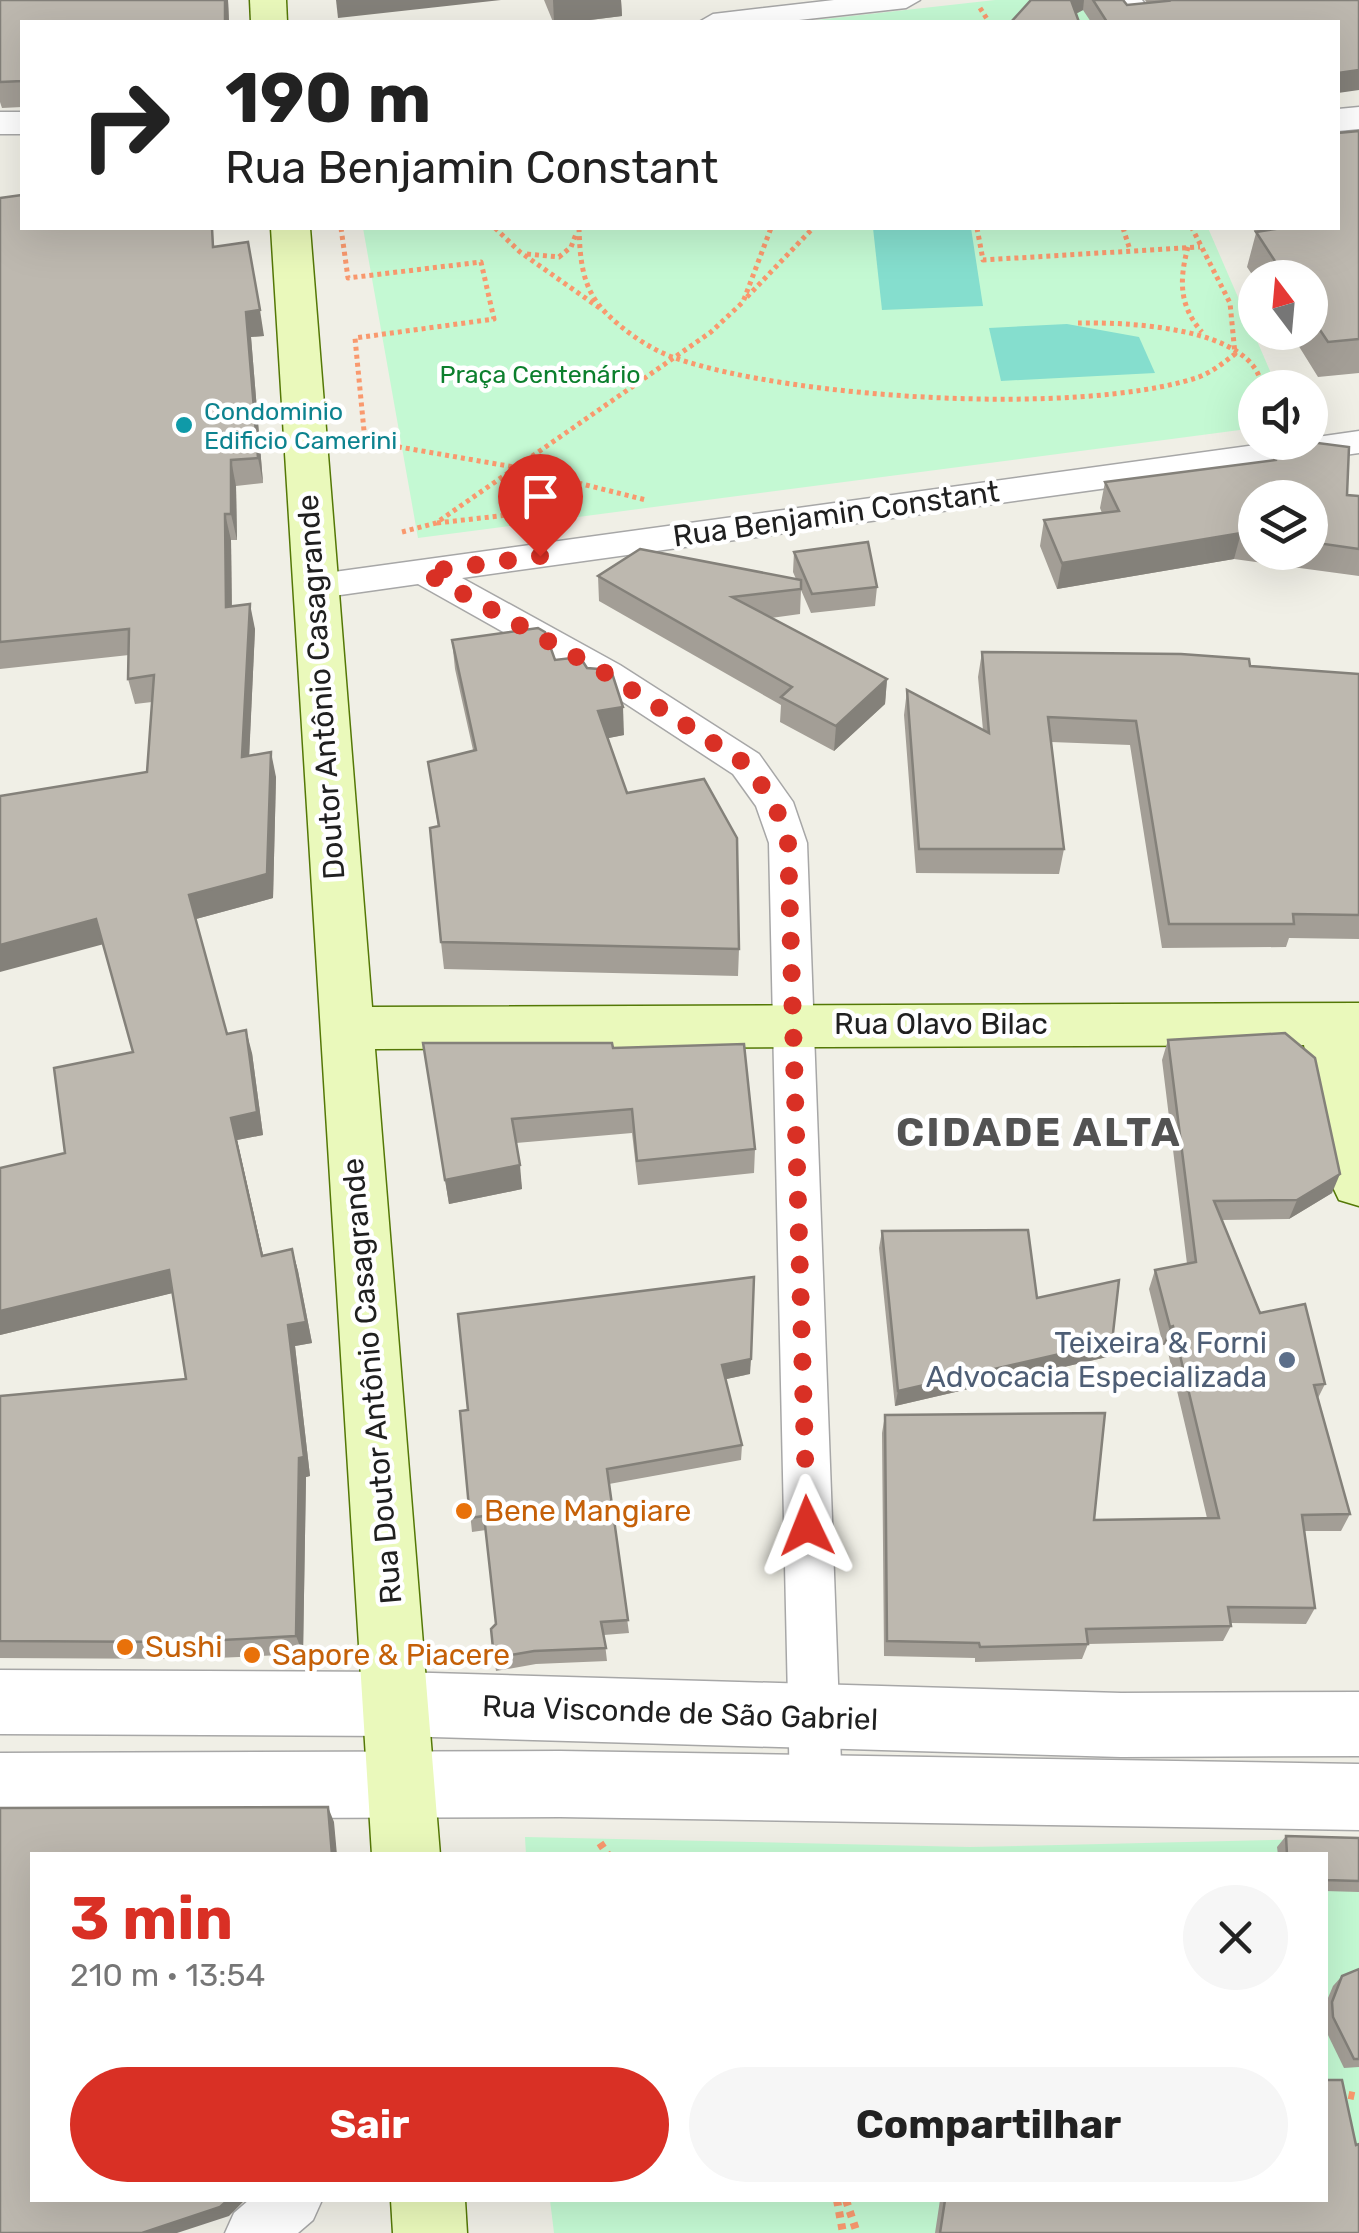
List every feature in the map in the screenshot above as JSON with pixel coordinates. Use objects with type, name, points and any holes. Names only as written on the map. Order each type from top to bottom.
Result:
[{"type":"main road","name":"Doutor Antônio Casagrande","points":[[290,230],[344,1028]]},
{"type":"main road","name":"Rua Olavo Bilac","points":[[344,1028],[1342,1024]]},
{"type":"main road","points":[[1342,1024],[1359,1183]]},
{"type":"main road","name":"Rua Doutor Antônio Casagrande","points":[[344,1028],[398,1704],[406,1852]]},
{"type":"main road","points":[[428,2202],[430,2233]]},
{"type":"street","points":[[731,20],[906,0]]},
{"type":"street","points":[[1124,0],[1139,20]]},
{"type":"street","name":"Rua Benjamin Constant","points":[[312,587],[1359,442]]},
{"type":"street","points":[[424,572],[607,674],[746,764],[774,802],[788,843],[816,1790]]},
{"type":"street","name":"Rua Visconde de São Gabriel","points":[[0,1702],[398,1704],[1121,1725],[1359,1724]]},
{"type":"street","points":[[1120,1795],[1121,1725]]},
{"type":"street","points":[[0,1786],[560,1784],[1359,1797]]},
{"type":"street","points":[[254,2233],[291,2202]]},
{"type":"path","points":[[980,8],[988,20]]},
{"type":"path","points":[[341,230],[348,278],[480,262],[494,319],[355,338],[364,441],[514,467],[646,500]]},
{"type":"path","points":[[497,230],[520,252],[672,357],[818,383],[1015,397],[1124,392],[1197,378],[1235,354]]},
{"type":"path","points":[[520,252],[558,257],[571,247],[577,230]]},
{"type":"path","points":[[578,230],[582,279],[606,313]]},
{"type":"path","points":[[743,302],[769,230]]},
{"type":"path","points":[[436,524],[711,332],[811,230]]},
{"type":"path","points":[[977,230],[982,260],[1200,246]]},
{"type":"path","points":[[1124,230],[1130,250]]},
{"type":"path","points":[[1193,230],[1238,321],[1235,354]]},
{"type":"path","points":[[1188,247],[1180,295],[1189,319],[1210,340]]},
{"type":"path","points":[[1078,323],[1172,323],[1210,340],[1257,370]]},
{"type":"path","points":[[608,504],[664,497]]},
{"type":"path","points":[[382,578],[374,540],[436,524],[589,506]]},
{"type":"path","points":[[1328,2091],[1359,2097]]},
{"type":"path","points":[[838,2202],[843,2233]]},
{"type":"path","points":[[847,2202],[856,2233]]},
{"type":"green space","points":[[995,0],[1109,0],[1117,20],[816,20]]},
{"type":"green space","name":"Praça Centenário","points":[[363,230],[1209,230],[1238,297],[1238,350],[1261,350],[1270,370],[1238,370],[1238,430],[418,538]]},
{"type":"green space","points":[[525,1837],[970,1847],[1359,1838],[1359,2233],[554,2233],[550,2202],[1328,2202],[1328,1852],[526,1852]]},
{"type":"shaded area","points":[[873,230],[971,230],[983,306],[882,310]]},
{"type":"shaded area","points":[[1067,324],[1139,337],[1155,373],[1001,381],[989,328]]},
{"type":"building","points":[[0,0],[225,0],[225,20],[20,20],[20,81],[0,82]]},
{"type":"building","points":[[1031,0],[1071,0],[1078,20],[1013,20]]},
{"type":"building","points":[[1093,0],[1123,0],[1127,5],[1165,0],[1359,0],[1359,70],[1340,73],[1340,20],[1106,20]]},
{"type":"building","points":[[1359,131],[1359,339],[1328,342],[1328,260],[1274,260],[1256,232],[1340,230],[1340,133]]},
{"type":"building","points":[[20,195],[20,230],[212,230],[213,247],[248,242],[260,310],[246,312],[258,458],[231,460],[231,514],[225,514],[226,607],[250,604],[242,757],[271,752],[267,874],[189,895],[227,1034],[246,1030],[257,1112],[231,1118],[262,1256],[292,1249],[306,1322],[288,1325],[304,1457],[299,1458],[296,1636],[184,1642],[0,1641],[0,1396],[186,1379],[169,1270],[0,1311],[0,1168],[65,1153],[54,1068],[133,1052],[96,919],[0,945],[0,796],[147,772],[154,675],[128,679],[129,629],[0,642],[0,198]]},
{"type":"building","points":[[1328,444],[1349,447],[1347,495],[1359,496],[1359,549],[1328,545],[1328,480],[1238,480],[1238,534],[1062,563],[1044,520],[1119,511],[1105,482],[1276,460],[1328,460]]},
{"type":"building","points":[[868,542],[877,587],[812,594],[794,552]]},
{"type":"building","points":[[640,549],[801,580],[801,589],[732,597],[887,679],[836,726],[781,697],[792,687],[598,576]]},
{"type":"building","points":[[538,628],[545,632],[555,660],[580,657],[587,668],[611,670],[623,707],[598,711],[627,793],[704,779],[737,838],[739,949],[441,942],[430,828],[439,826],[428,762],[476,750],[452,640]]},
{"type":"building","points":[[982,652],[1181,654],[1249,659],[1250,666],[1359,674],[1359,915],[1293,914],[1294,924],[1169,924],[1136,721],[1048,717],[1064,849],[919,849],[907,690],[989,733]]},
{"type":"building","points":[[1285,1033],[1315,1058],[1340,1174],[1297,1200],[1214,1201],[1260,1313],[1305,1304],[1325,1384],[1314,1385],[1350,1514],[1302,1515],[1315,1608],[1228,1607],[1231,1626],[1086,1629],[1088,1644],[980,1647],[979,1643],[887,1641],[885,1415],[1105,1413],[1094,1520],[1219,1518],[1173,1326],[1170,1327],[1155,1270],[1196,1262],[1168,1040]]},
{"type":"building","points":[[423,1043],[612,1043],[613,1048],[744,1044],[755,1149],[637,1161],[632,1109],[512,1119],[520,1165],[445,1180]]},
{"type":"building","points":[[1028,1230],[1037,1298],[1119,1280],[1112,1342],[898,1391],[882,1231]]},
{"type":"building","points":[[754,1277],[751,1359],[722,1365],[742,1445],[607,1469],[628,1620],[601,1622],[606,1648],[534,1651],[494,1658],[491,1629],[496,1624],[484,1516],[470,1518],[460,1411],[468,1410],[458,1314]]},
{"type":"building","points":[[328,1807],[332,1852],[30,1852],[30,2202],[226,2202],[220,2207],[142,2233],[0,2233],[0,1808]]},
{"type":"building","points":[[1286,1836],[1359,1838],[1359,1881],[1328,1880],[1328,1852],[1287,1852]]},
{"type":"building","points":[[1359,1969],[1359,2059],[1354,2059],[1333,2017],[1332,2002],[1342,1976]]},
{"type":"building","points":[[1328,2080],[1342,2080],[1356,2145],[1359,2144],[1359,2233],[940,2233],[945,2202],[1328,2202]]},
{"type":"place","name":"Condominio Edificio Camerini","points":[[184,425]]},
{"type":"place","name":"Teixeira & Forni Advocacia Especializada","points":[[1287,1360]]},
{"type":"place","name":"Bene Mangiare","points":[[464,1511]]},
{"type":"place","name":"Sushi","points":[[125,1647]]},
{"type":"place","name":"Sapore & Piacere","points":[[252,1655]]},
{"type":"district","name":"CIDADE ALTA","points":[[1039,1132]]},
{"type":"route","points":[[540,556],[424,572],[607,674],[746,764],[774,802],[788,843],[807,1526]]}]
